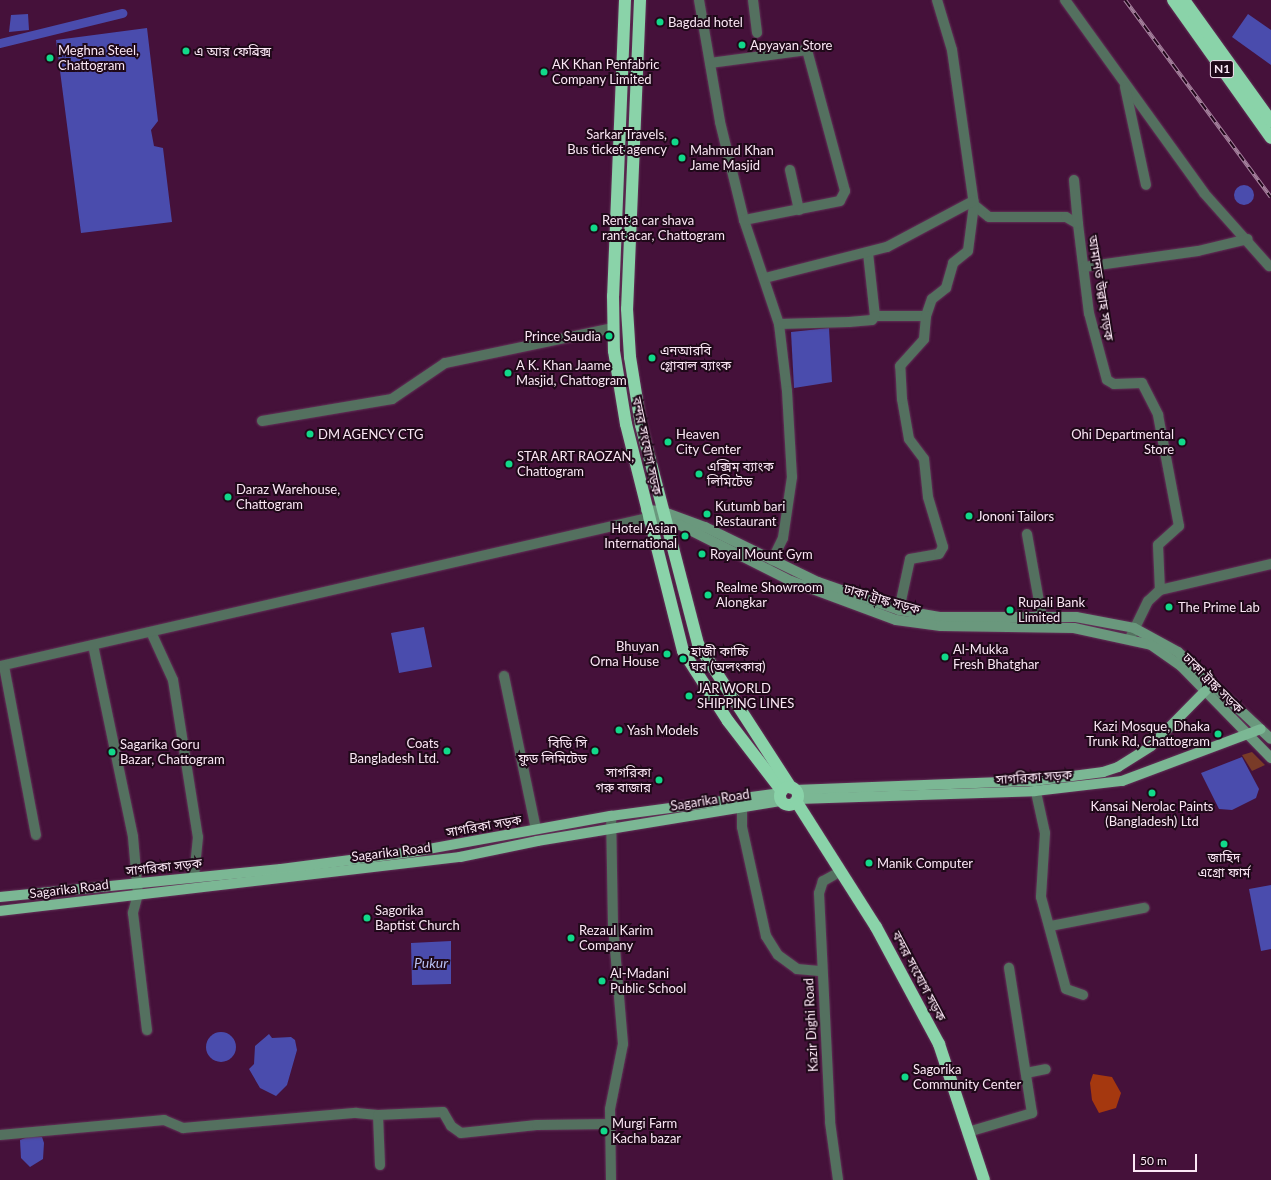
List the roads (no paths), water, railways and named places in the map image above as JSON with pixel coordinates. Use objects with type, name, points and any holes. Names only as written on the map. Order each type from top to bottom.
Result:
[{"type":"highway","name":"বন্দর সংযোগ সড়ক","points":[[625,0],[613,328],[626,424],[647,514],[683,651],[728,721],[789,796],[876,927],[939,1044],[984,1180]]},
{"type":"highway","name":"বন্দর সংযোগ সড়ক","points":[[640,0],[627,309],[630,357],[641,425],[662,515],[698,644],[789,796],[834,875],[877,944],[938,1058],[976,1180]]},
{"type":"highway","name":"N1","points":[[1173,0],[1271,138]]},
{"type":"highway","name":"N1","points":[[1184,0],[1271,121]]},
{"type":"main road","name":"ঢাকা ট্রাঙ্ক সড়ক","points":[[647,514],[662,515],[862,600],[899,610],[939,617],[1076,617],[1134,628],[1178,652],[1213,683],[1271,740]]},
{"type":"main road","name":"ঢাকা ট্রাঙ্ক সড়ক","points":[[662,515],[804,587],[896,620],[930,625],[1074,628],[1130,638],[1151,645],[1181,666],[1271,758]]},
{"type":"main road","name":"সাগরিকা সড়ক","points":[[789,796],[1034,781],[1118,767],[1151,746],[1213,683]]},
{"type":"main road","name":"সাগরিকা সড়ক","points":[[0,897],[281,869],[459,843],[611,816],[742,797],[1035,791],[1122,781],[1177,758],[1248,736],[1261,729]]},
{"type":"main road","name":"Sagarika Road","points":[[0,911],[460,857],[610,829],[744,808],[789,796]]},
{"type":"main road","points":[[459,843],[460,857]]},
{"type":"street","points":[[699,0],[710,63],[744,220],[779,324],[788,398],[792,477],[783,538],[772,561]]},
{"type":"street","points":[[753,0],[757,33]]},
{"type":"street","points":[[899,610],[910,559],[939,554],[943,547],[928,497],[924,459],[909,439],[902,399],[900,366],[924,340],[926,316],[932,300],[946,288],[953,263],[968,251],[974,203],[952,50],[937,0]]},
{"type":"street","points":[[1065,0],[1204,193],[1248,239],[1270,266]]},
{"type":"street","points":[[710,63],[802,48],[808,53],[845,198],[799,210],[744,220]]},
{"type":"street","points":[[1124,83],[1146,185]]},
{"type":"street","points":[[790,170],[799,210]]},
{"type":"street","points":[[1074,180],[1078,224]]},
{"type":"street","points":[[764,278],[868,253],[922,230],[974,203]]},
{"type":"street","name":"আমানত উল্লাহ সড়ক","points":[[974,203],[989,217],[1066,217],[1078,224],[1089,313],[1107,380],[1114,384],[1142,383],[1158,415],[1179,526],[1156,550],[1160,590]]},
{"type":"street","points":[[1084,267],[1198,252],[1248,239]]},
{"type":"street","points":[[868,253],[875,316]]},
{"type":"street","points":[[779,324],[849,322],[872,320],[875,316],[926,316]]},
{"type":"street","points":[[262,421],[392,399],[445,363],[613,328]]},
{"type":"street","points":[[36,835],[2,666],[647,514]]},
{"type":"street","points":[[1027,534],[1042,618]]},
{"type":"street","points":[[1130,638],[1148,601],[1160,590],[1271,564]]},
{"type":"street","points":[[151,632],[159,642],[173,680],[198,837],[194,877]]},
{"type":"street","points":[[93,645],[134,837],[138,894],[133,913],[147,1030]]},
{"type":"street","points":[[504,676],[536,829]]},
{"type":"street","points":[[1034,781],[1045,834],[1041,896],[1066,989],[1083,994]]},
{"type":"street","points":[[742,797],[744,808],[742,827],[766,936],[778,955],[797,970],[822,971]]},
{"type":"street","points":[[611,816],[610,829],[616,982],[623,1044],[610,1124],[611,1180]]},
{"type":"street","name":"Kazir Dighi Road","points":[[834,875],[823,881],[819,893],[830,1122],[838,1180]]},
{"type":"street","points":[[1050,926],[1144,908]]},
{"type":"street","points":[[968,1132],[1029,1116],[1033,1109],[1009,968]]},
{"type":"street","points":[[1026,1073],[1046,1069]]},
{"type":"street","points":[[0,1135],[164,1120],[183,1128],[356,1113],[378,1115],[443,1112],[451,1126],[461,1133],[537,1125],[610,1124]]},
{"type":"street","points":[[378,1115],[380,1165]]},
{"type":"water","points":[[28,14],[29,30],[9,32],[11,15]]},
{"type":"water","points":[[1248,14],[1271,30],[1271,65],[1232,37]]},
{"type":"water","points":[[147,28],[158,121],[151,130],[154,146],[163,148],[172,222],[81,233],[56,40]]},
{"type":"water","points":[[1244,185],[1251,188],[1254,195],[1251,202],[1244,205],[1237,202],[1234,195],[1237,188]]},
{"type":"water","points":[[829,328],[832,382],[794,388],[791,332]]},
{"type":"water","points":[[424,627],[432,667],[399,673],[391,633]]},
{"type":"water","points":[[1242,757],[1259,789],[1256,798],[1232,810],[1219,809],[1201,773]]},
{"type":"water","points":[[1271,885],[1271,949],[1261,951],[1249,889]]},
{"type":"water","name":"Pukur","points":[[451,941],[451,984],[412,985],[411,943]]},
{"type":"water","points":[[221,1032],[232,1036],[236,1047],[232,1058],[221,1062],[210,1058],[206,1047],[210,1036]]},
{"type":"water","points":[[269,1034],[272,1038],[291,1037],[295,1040],[297,1050],[287,1085],[276,1096],[260,1088],[249,1069],[254,1064],[255,1046]]},
{"type":"water","points":[[28,1137],[42,1137],[44,1143],[43,1159],[30,1167],[21,1158],[20,1140]]},
{"type":"waterway","points":[[0,43],[122,13]]},
{"type":"railway","points":[[1125,0],[1271,197]]},
{"type":"place","name":"Bagdad hotel","points":[[660,22]]},
{"type":"place","name":"Apyayan Store","points":[[742,45]]},
{"type":"place","name":"এ আর ফেব্রিক্স","points":[[186,51]]},
{"type":"place","name":"Meghna Steel, Chattogram","points":[[50,58]]},
{"type":"place","name":"AK Khan Penfabric Company Limited","points":[[544,72]]},
{"type":"place","name":"Sarkar Travels, Bus ticket agency","points":[[675,142]]},
{"type":"place","name":"Mahmud Khan Jame Masjid","points":[[682,158]]},
{"type":"place","name":"Rent a car shava rant acar, Chattogram","points":[[594,228]]},
{"type":"place","name":"Prince Saudia","points":[[609,336]]},
{"type":"place","name":"এনআরবি গ্লোবাল ব্যাংক","points":[[652,358]]},
{"type":"place","name":"A K. Khan Jaame Masjid, Chattogram","points":[[508,373]]},
{"type":"place","name":"DM AGENCY CTG","points":[[310,434]]},
{"type":"place","name":"Heaven City Center","points":[[668,442]]},
{"type":"place","name":"Ohi Departmental Store","points":[[1182,442]]},
{"type":"place","name":"STAR ART RAOZAN, Chattogram","points":[[509,464]]},
{"type":"place","name":"এক্সিম ব্যাংক লিমিটেড","points":[[699,474]]},
{"type":"place","name":"Daraz Warehouse, Chattogram","points":[[228,497]]},
{"type":"place","name":"Kutumb bari Restaurant","points":[[707,514]]},
{"type":"place","name":"Jononi Tailors","points":[[969,516]]},
{"type":"place","name":"Hotel Asian International","points":[[685,536]]},
{"type":"place","name":"Royal Mount Gym","points":[[702,554]]},
{"type":"place","name":"Realme Showroom Alongkar","points":[[708,595]]},
{"type":"place","name":"The Prime Lab","points":[[1169,607]]},
{"type":"place","name":"Rupali Bank Limited","points":[[1010,610]]},
{"type":"place","name":"Bhuyan Orna House","points":[[667,654]]},
{"type":"place","name":"Al-Mukka Fresh Bhatghar","points":[[945,657]]},
{"type":"place","name":"হাজী কাচ্চি ঘর (অলংকার)","points":[[683,659]]},
{"type":"place","name":"JAR WORLD SHIPPING LINES","points":[[689,696]]},
{"type":"place","name":"Yash Models","points":[[619,730]]},
{"type":"place","name":"Kazi Mosque, Dhaka Trunk Rd, Chattogram","points":[[1218,734]]},
{"type":"place","name":"Coats Bangladesh Ltd.","points":[[447,751]]},
{"type":"place","name":"বিডি সি ফুড লিমিটেড","points":[[595,751]]},
{"type":"place","name":"Sagarika Goru Bazar, Chattogram","points":[[112,752]]},
{"type":"place","name":"সাগরিকা গরু বাজার","points":[[659,780]]},
{"type":"place","name":"Kansai Nerolac Paints (Bangladesh) Ltd","points":[[1152,793]]},
{"type":"place","name":"জাহিদ এগ্রো ফার্ম","points":[[1224,844]]},
{"type":"place","name":"Manik Computer","points":[[869,863]]},
{"type":"place","name":"Sagorika Baptist Church","points":[[367,918]]},
{"type":"place","name":"Rezaul Karim Company","points":[[571,938]]},
{"type":"place","name":"Al-Madani Public School","points":[[602,981]]},
{"type":"place","name":"Sagorika Community Center","points":[[905,1077]]},
{"type":"place","name":"Murgi Farm Kacha bazar","points":[[604,1131]]}]
